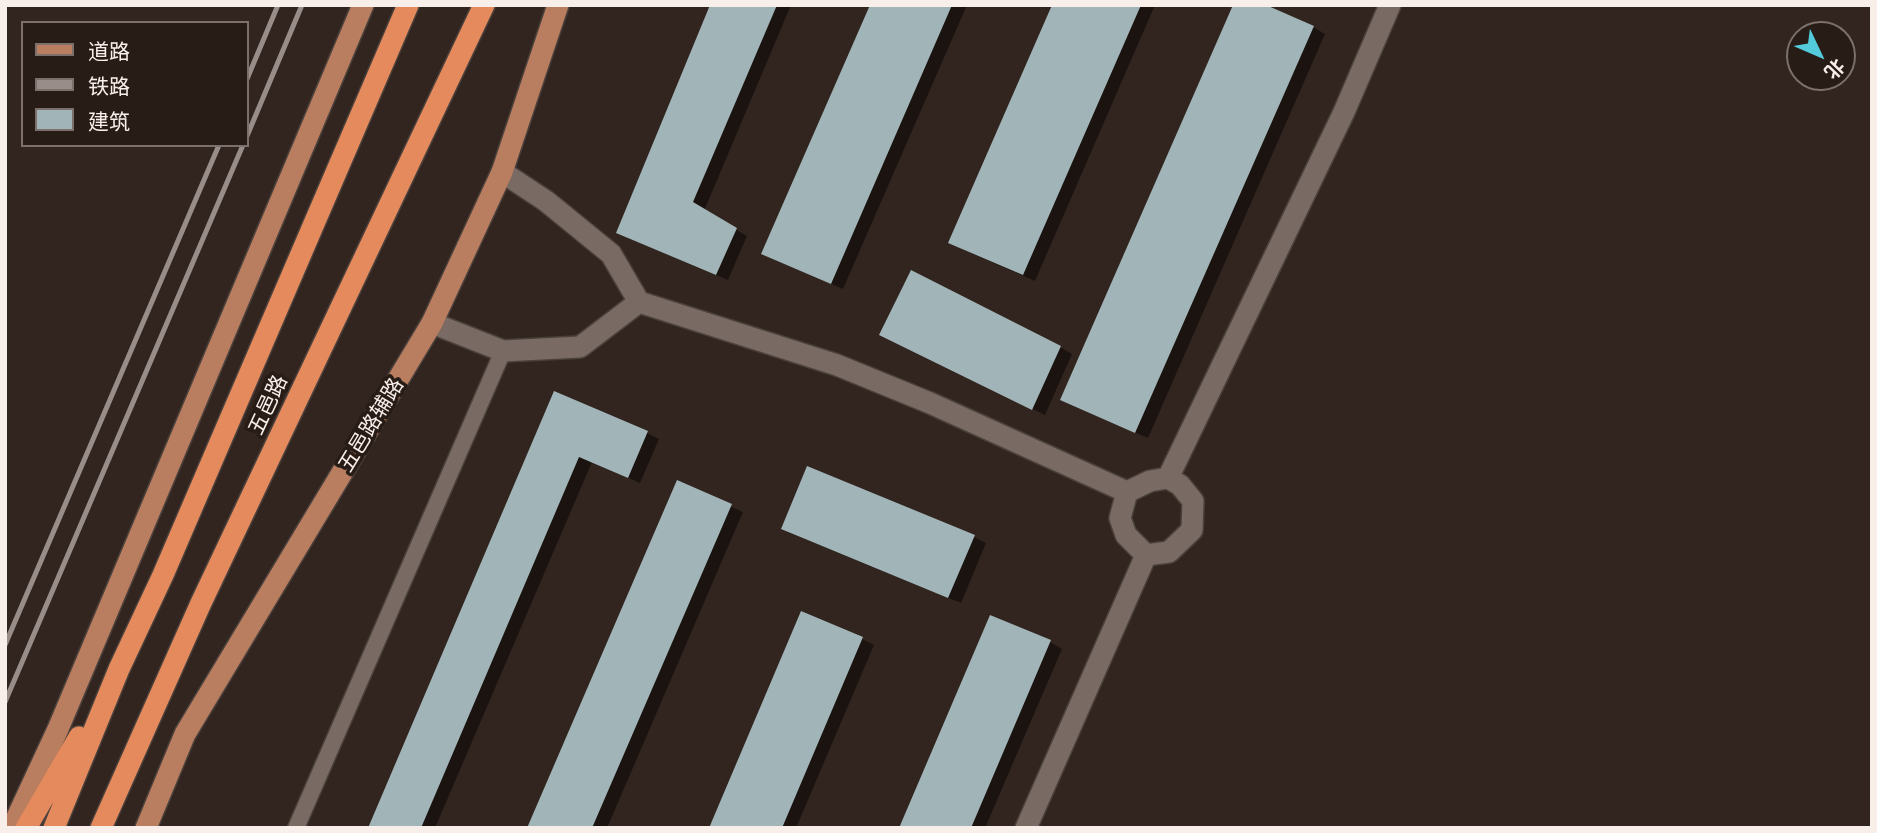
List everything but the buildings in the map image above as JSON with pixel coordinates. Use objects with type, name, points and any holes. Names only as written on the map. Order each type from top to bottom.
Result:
[{"type":"highway","name":"五邑路","points":[[54,828],[119,669],[168,563],[408,5]]},
{"type":"highway","name":"五邑路","points":[[101,828],[201,603],[484,5]]},
{"type":"highway","points":[[26,828],[119,669]]},
{"type":"highway","points":[[113,828],[133,757]]},
{"type":"main road","points":[[12,828],[58,730],[363,5]]},
{"type":"main road","name":"五邑路辅路","points":[[146,828],[185,734],[432,323],[502,172],[558,5]]},
{"type":"street","points":[[1168,478],[1344,111],[1390,5]]},
{"type":"street","points":[[502,172],[546,201],[611,254],[639,302],[837,365],[930,403],[1127,492],[1150,481],[1168,478],[1180,485],[1193,501],[1192,530],[1169,552],[1146,555]]},
{"type":"street","points":[[432,323],[503,351],[580,347],[639,302]]},
{"type":"street","points":[[1127,492],[1120,519],[1126,535],[1146,555]]},
{"type":"street","points":[[1026,828],[1146,555]]},
{"type":"lane","points":[[296,828],[503,351]]},
{"type":"railway","points":[[248,77],[278,5]]},
{"type":"railway","points":[[248,134],[302,5]]},
{"type":"railway","points":[[5,645],[218,147]]},
{"type":"railway","points":[[5,702],[242,147]]}]
